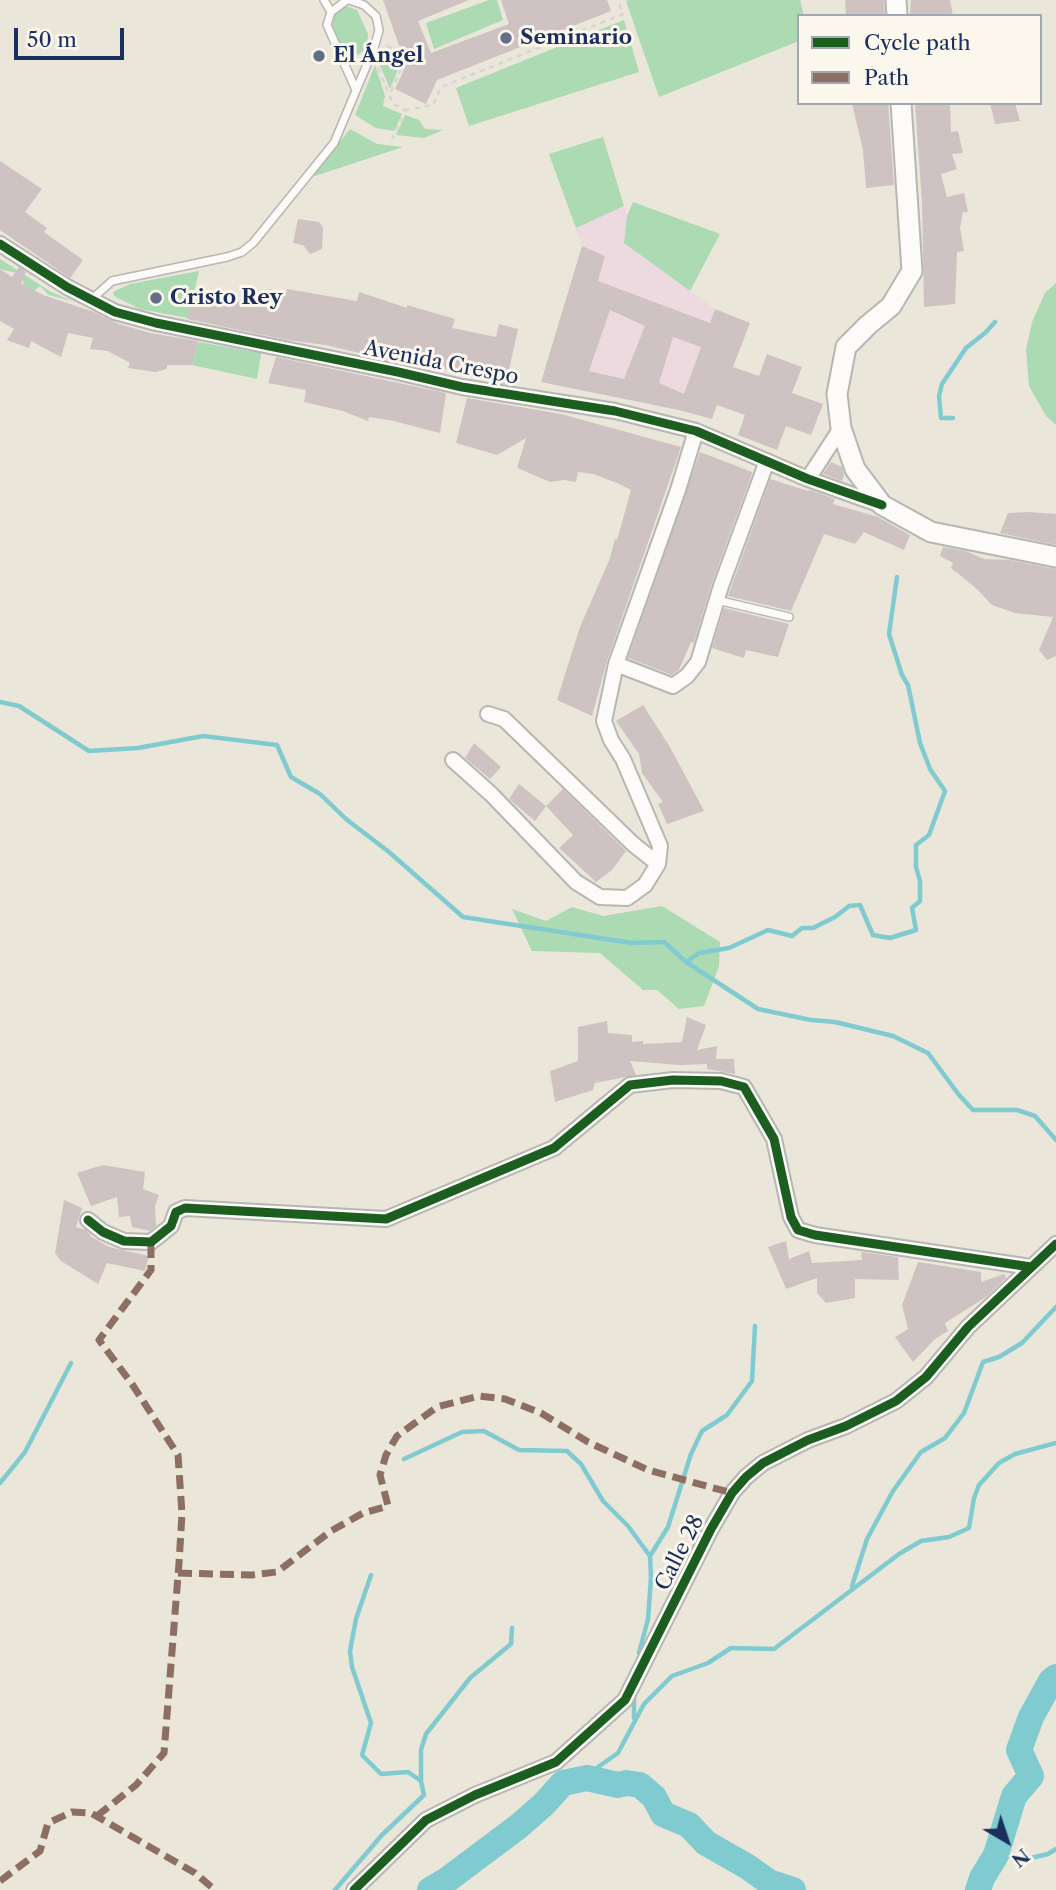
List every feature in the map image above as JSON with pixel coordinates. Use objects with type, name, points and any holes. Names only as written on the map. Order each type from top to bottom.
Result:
[{"type":"main road","points":[[883,505],[855,469],[841,428],[838,394],[846,347],[891,306],[912,271],[901,105]]},
{"type":"main road","name":"Avenida Crespo","points":[[883,505],[931,532],[1056,556]]},
{"type":"street","name":"Avenida Crespo","points":[[0,244],[67,287],[115,312],[462,387],[615,411],[696,431],[808,478],[883,505]]},
{"type":"street","points":[[808,478],[841,428]]},
{"type":"street","points":[[453,760],[520,823],[576,882],[600,897],[627,898],[645,885],[658,864],[660,846],[624,760],[611,740],[604,721],[616,664],[678,490],[696,431]]},
{"type":"street","points":[[616,664],[673,685],[687,676],[698,662],[716,600],[767,461]]},
{"type":"street","points":[[488,715],[504,719],[633,844],[658,864]]},
{"type":"street","points":[[88,1220],[103,1232],[124,1241],[151,1242],[171,1226],[176,1212],[185,1208],[386,1219],[554,1148],[630,1085],[673,1080],[721,1081],[744,1087],[774,1139],[791,1217],[798,1230],[815,1235],[1031,1267]]},
{"type":"street","name":"Calle 28","points":[[354,1890],[426,1820],[475,1794],[556,1762],[625,1700],[711,1529],[732,1493],[746,1477],[764,1463],[797,1446],[896,1401],[926,1377],[968,1327],[1056,1244]]},
{"type":"lane","points":[[324,0],[331,12]]},
{"type":"lane","points":[[91,300],[112,281],[227,257],[242,252],[253,243],[334,143],[372,53],[379,30],[376,16],[364,5],[348,0],[331,12],[327,25],[356,90]]},
{"type":"lane","points":[[716,600],[789,617]]},
{"type":"path","points":[[372,53],[393,104],[405,110],[433,105],[441,87],[623,14],[618,0]]},
{"type":"path","points":[[379,30],[386,45],[398,52],[402,66],[389,96]]},
{"type":"path","points":[[392,139],[405,110]]},
{"type":"shaded area","points":[[603,137],[627,216],[624,243],[715,309],[679,410],[565,387],[605,256],[582,246],[549,154]]},
{"type":"green space","points":[[489,0],[497,0],[503,20],[434,49],[426,23]]},
{"type":"green space","points":[[800,0],[804,14],[797,14],[797,42],[659,97],[626,1]]},
{"type":"green space","points":[[346,6],[357,10],[368,34],[367,48],[358,55],[345,53],[332,29],[334,15]]},
{"type":"green space","points":[[624,20],[639,72],[469,126],[456,88]]},
{"type":"green space","points":[[381,52],[386,58],[394,56],[398,69],[390,89],[376,56]]},
{"type":"green space","points":[[375,65],[385,96],[383,106],[402,114],[394,131],[376,128],[355,115]]},
{"type":"green space","points":[[405,115],[419,120],[425,129],[443,130],[424,138],[396,135]]},
{"type":"green space","points":[[350,129],[377,144],[403,147],[312,177]]},
{"type":"green space","points":[[603,137],[624,206],[576,228],[549,154]]},
{"type":"green space","points":[[633,202],[720,234],[690,291],[624,243],[627,216]]},
{"type":"green space","points":[[0,259],[51,292],[75,302],[49,295],[40,286],[34,291],[24,285],[21,274],[0,269]]},
{"type":"green space","points":[[199,271],[188,318],[140,309],[114,296],[113,292],[130,284]]},
{"type":"green space","points":[[1056,283],[1056,425],[1046,416],[1029,386],[1026,349],[1032,322],[1045,293]]},
{"type":"green space","points":[[198,342],[261,353],[257,379],[192,365]]},
{"type":"green space","points":[[662,906],[720,942],[719,966],[704,1006],[679,1009],[657,990],[643,990],[600,953],[532,951],[512,909],[546,921],[572,907],[603,916]]},
{"type":"building","name":"Seminario","points":[[383,0],[469,0],[418,21],[431,53],[509,24],[501,0],[607,0],[611,11],[437,80],[426,104],[395,89],[406,65]]},
{"type":"building","points":[[845,0],[884,0],[885,14],[846,14]]},
{"type":"building","points":[[911,0],[950,0],[953,14],[910,14]]},
{"type":"building","points":[[852,105],[888,105],[894,185],[866,188],[863,150]]},
{"type":"building","points":[[915,105],[950,105],[951,132],[958,131],[963,153],[952,154],[957,169],[941,174],[947,197],[964,193],[968,212],[963,212],[960,228],[964,251],[957,252],[955,304],[924,307],[922,203]]},
{"type":"building","points":[[990,105],[1016,105],[1020,121],[995,124]]},
{"type":"building","points":[[0,161],[42,189],[25,212],[47,228],[44,232],[83,260],[70,278],[0,230]]},
{"type":"building","points":[[298,219],[319,222],[323,228],[322,249],[310,254],[303,245],[293,243]]},
{"type":"building","points":[[582,246],[605,256],[598,281],[710,323],[715,309],[750,323],[733,367],[759,376],[767,354],[802,367],[792,393],[823,404],[811,435],[786,426],[777,450],[738,435],[745,415],[717,405],[712,419],[541,382]],"holes":[[[610,310],[645,326],[624,379],[589,371]],[[673,337],[701,347],[684,394],[659,383]]]},
{"type":"building","points":[[19,267],[26,272],[21,283],[43,295],[94,312],[119,324],[150,333],[198,341],[192,365],[167,365],[167,369],[155,372],[128,368],[130,363],[108,351],[90,349],[93,338],[68,333],[61,357],[31,341],[29,348],[7,340],[14,329],[0,321],[0,269],[12,277]]},
{"type":"building","points":[[269,289],[286,293],[287,289],[357,301],[359,292],[407,308],[407,305],[455,319],[452,328],[496,337],[499,324],[518,329],[507,379],[505,384],[486,381],[487,375],[409,365],[326,345],[287,340],[187,319],[193,295],[232,306],[234,301],[266,304]]},
{"type":"building","points":[[276,357],[446,393],[440,433],[394,421],[369,417],[368,421],[343,411],[304,402],[306,390],[268,383]]},
{"type":"building","points":[[467,398],[561,414],[681,447],[607,661],[592,716],[557,700],[580,627],[610,558],[615,539],[617,540],[631,490],[593,474],[578,472],[576,482],[550,482],[517,468],[526,438],[497,455],[456,443]]},
{"type":"building","points":[[700,452],[752,474],[712,583],[694,643],[691,642],[679,670],[672,675],[628,658]]},
{"type":"building","points":[[831,462],[842,467],[842,481],[823,474]]},
{"type":"building","points":[[770,479],[810,490],[835,499],[833,504],[878,517],[910,535],[904,550],[864,532],[855,544],[824,534],[791,611],[728,596]]},
{"type":"building","points":[[1008,513],[1056,514],[1056,545],[1000,533]]},
{"type":"building","points":[[943,547],[966,551],[984,559],[1010,560],[1056,569],[1056,656],[1047,660],[1039,650],[1053,617],[1015,613],[992,605],[951,568],[953,563],[940,556]]},
{"type":"building","points":[[724,608],[789,624],[778,657],[746,650],[744,658],[712,648]]},
{"type":"building","points":[[643,705],[670,747],[704,811],[667,824],[658,804],[663,802],[642,773],[639,754],[616,721]]},
{"type":"building","points":[[474,743],[501,767],[490,779],[465,758]]},
{"type":"building","points":[[519,784],[546,806],[535,821],[509,799]]},
{"type":"building","points":[[563,789],[626,851],[612,870],[596,882],[559,848],[573,835],[546,806]]},
{"type":"building","points":[[687,1017],[706,1025],[697,1050],[717,1046],[716,1059],[734,1059],[735,1074],[707,1069],[707,1064],[630,1061],[636,1075],[595,1083],[593,1090],[555,1102],[550,1071],[578,1061],[578,1027],[607,1021],[608,1033],[632,1035],[632,1042],[682,1042]]},
{"type":"building","points":[[103,1165],[145,1172],[143,1189],[159,1195],[155,1206],[156,1226],[150,1231],[132,1227],[130,1216],[119,1217],[117,1197],[91,1206],[77,1173]]},
{"type":"building","points":[[64,1200],[82,1208],[76,1227],[86,1230],[90,1236],[109,1247],[149,1256],[145,1271],[107,1263],[98,1284],[61,1261],[55,1253]]},
{"type":"building","points":[[786,1241],[789,1259],[809,1251],[812,1263],[862,1260],[861,1252],[898,1257],[899,1280],[855,1279],[855,1298],[826,1303],[817,1293],[817,1278],[786,1289],[768,1247]]},
{"type":"building","points":[[918,1262],[981,1272],[981,1282],[1004,1274],[1006,1278],[986,1297],[945,1323],[948,1331],[935,1339],[913,1362],[895,1337],[908,1329],[902,1305]]},
{"type":"waterway","points":[[953,418],[941,418],[939,396],[942,384],[966,348],[995,322]]},
{"type":"waterway","points":[[0,702],[19,706],[89,751],[138,748],[203,736],[277,745],[291,777],[320,794],[463,917],[632,943],[664,942],[686,962],[699,953],[729,948],[768,930],[792,936],[802,928],[813,928],[835,917],[849,906],[860,905],[873,935],[890,938],[916,930],[912,908],[920,901],[916,845],[929,835],[945,791],[930,769],[920,743],[908,685],[902,675],[889,634],[897,577]]},
{"type":"waterway","points":[[686,962],[758,1009],[835,1022],[893,1036],[928,1053],[973,1110],[1017,1110],[1035,1116],[1056,1140]]},
{"type":"waterway","points":[[852,1586],[867,1539],[893,1491],[921,1452],[945,1438],[964,1413],[983,1362],[999,1357],[1022,1343],[1056,1307]]},
{"type":"waterway","points":[[650,1556],[668,1527],[691,1454],[702,1431],[727,1415],[752,1381],[755,1326]]},
{"type":"waterway","points":[[0,1483],[25,1452],[71,1363]]},
{"type":"waterway","points":[[404,1459],[462,1432],[484,1431],[519,1450],[567,1451],[581,1464],[603,1501],[628,1526],[650,1556],[648,1619],[639,1653]]},
{"type":"waterway","points":[[581,1779],[618,1753],[644,1704],[672,1676],[708,1663],[731,1648],[774,1649],[899,1554],[921,1541],[949,1537],[969,1528],[979,1485],[999,1463],[1015,1454],[1056,1443]]},
{"type":"waterway","points":[[335,1890],[382,1835],[424,1795],[421,1781],[408,1772],[381,1774],[362,1755],[371,1723],[352,1667],[350,1651],[356,1619],[371,1575]]},
{"type":"waterway","points":[[421,1781],[421,1750],[426,1734],[470,1678],[511,1644],[512,1628]]},
{"type":"waterway","points":[[978,1890],[996,1855],[1014,1796],[1031,1776],[1019,1750],[1031,1717],[1051,1681],[1056,1677]]},
{"type":"waterway","points":[[634,1698],[634,1718]]},
{"type":"waterway","points":[[430,1890],[519,1826],[563,1783],[587,1778],[618,1785],[640,1785],[654,1797],[663,1814],[689,1825],[706,1843],[769,1882],[793,1890]]},
{"type":"waterway","points":[[996,1855],[1031,1858],[1056,1849]]},
{"type":"marked path","points":[[97,1816],[136,1785],[164,1753],[182,1514],[178,1455],[132,1384],[99,1340],[151,1270],[151,1242]]},
{"type":"marked path","points":[[178,1573],[252,1575],[277,1572],[331,1531],[363,1513],[388,1506],[380,1475],[386,1455],[397,1436],[437,1407],[479,1396],[505,1399],[541,1413],[588,1442],[648,1470],[732,1493]]},
{"type":"marked path","points":[[0,1881],[40,1851],[48,1823],[72,1812],[91,1813],[195,1873],[215,1890]]},
{"type":"cycle path","points":[[0,244],[67,287],[115,312],[462,387],[615,411],[696,431],[808,479],[882,505]]},
{"type":"cycle path","points":[[88,1220],[103,1232],[124,1241],[151,1242],[171,1226],[176,1212],[185,1208],[386,1219],[554,1148],[630,1085],[673,1080],[721,1081],[744,1087],[774,1139],[791,1217],[798,1230],[815,1235],[1031,1267]]},
{"type":"cycle path","points":[[354,1890],[426,1820],[475,1795],[556,1762],[625,1700],[711,1529],[732,1493],[746,1477],[763,1463],[808,1440],[846,1426],[896,1401],[926,1377],[968,1327],[1056,1244]]},
{"type":"place","name":"Seminario","points":[[506,38]]},
{"type":"place","name":"El Ángel","points":[[319,56]]},
{"type":"place","name":"Cristo Rey","points":[[156,298]]}]
